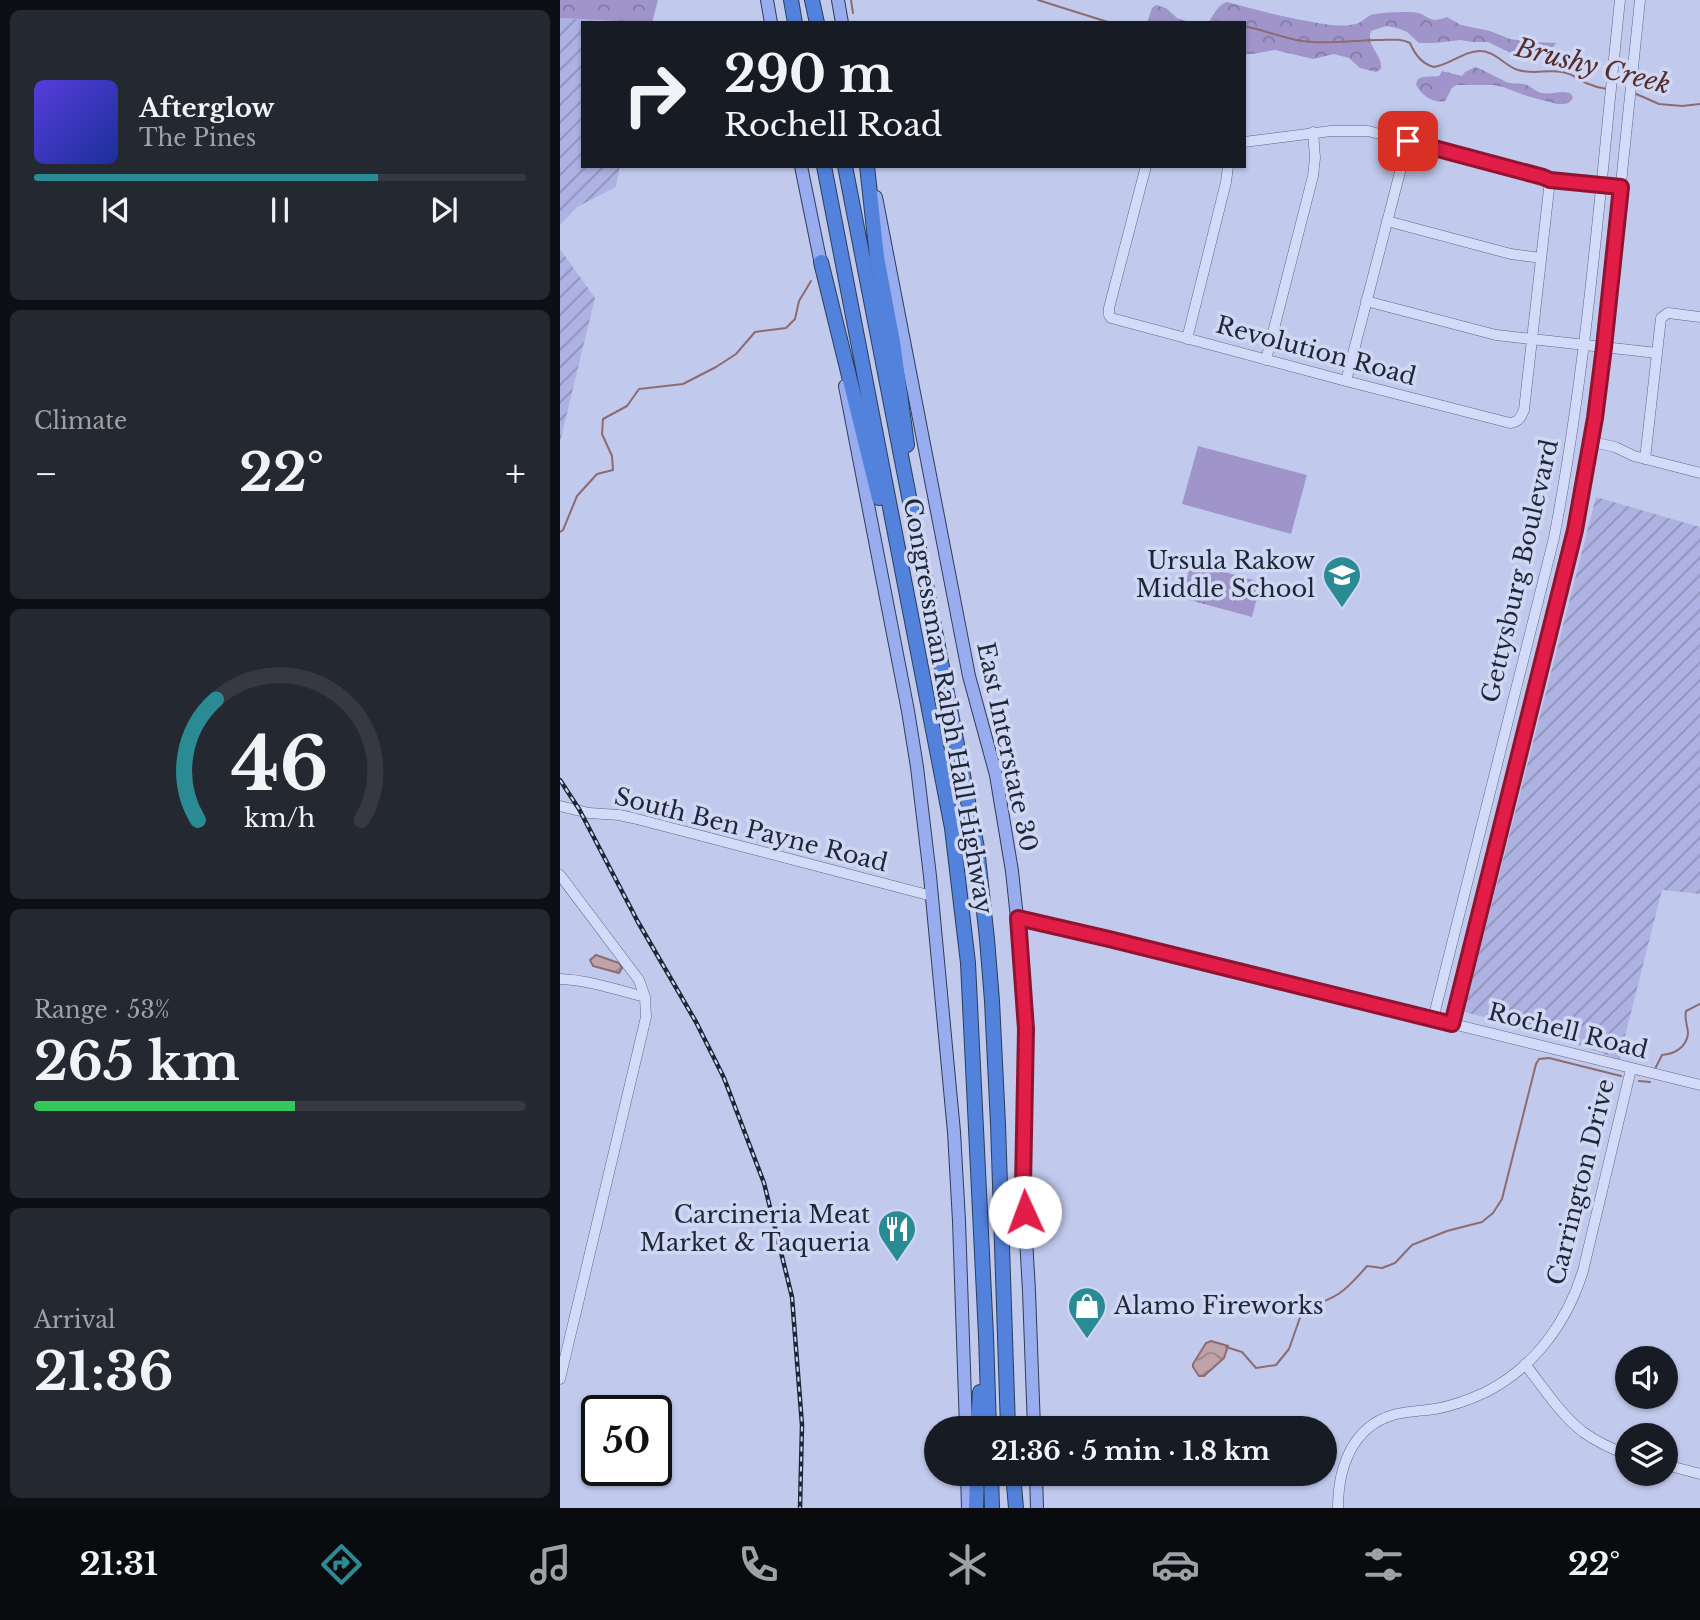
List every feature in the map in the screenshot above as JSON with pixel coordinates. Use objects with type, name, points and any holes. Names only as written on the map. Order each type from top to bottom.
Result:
[{"type":"highway","points":[[791,0],[795,21]]},
{"type":"highway","points":[[813,0],[817,21]]},
{"type":"highway","name":"Congressman Ralph Hall Highway","points":[[824,168],[951,828],[968,963],[989,1416]]},
{"type":"highway","name":"Congressman Ralph Hall Highway","points":[[845,168],[977,848],[987,939],[998,1124],[1008,1416]]},
{"type":"highway","points":[[868,168],[877,257],[894,342],[906,432],[914,519]]},
{"type":"highway","points":[[821,262],[937,750]]},
{"type":"highway","points":[[979,1416],[981,1358],[986,1336]]},
{"type":"highway","points":[[976,1508],[977,1486]]},
{"type":"highway","points":[[991,1486],[992,1508]]},
{"type":"highway","points":[[1012,1486],[1014,1508]]},
{"type":"main road","points":[[767,0],[771,21]]},
{"type":"main road","points":[[838,0],[842,21]]},
{"type":"main road","points":[[801,168],[917,767],[955,1144],[966,1416]]},
{"type":"main road","name":"East Interstate 30","points":[[868,168],[969,676],[996,775],[1011,863],[1026,1029],[1023,1186],[1034,1416]]},
{"type":"main road","points":[[967,1486],[968,1508]]},
{"type":"main road","points":[[1036,1486],[1037,1508]]},
{"type":"street","name":"Gettysburg Boulevard","points":[[1433,1019],[1554,538],[1572,438],[1584,345],[1620,0]]},
{"type":"street","name":"Gettysburg Boulevard","points":[[1452,1024],[1558,604],[1592,442],[1640,0]]},
{"type":"street","points":[[1246,142],[1313,132],[1367,131],[1550,180],[1621,187]]},
{"type":"street","points":[[1266,360],[1314,171],[1313,132]]},
{"type":"street","points":[[1346,382],[1408,141]]},
{"type":"street","name":"Revolution Road","points":[[1145,168],[1108,308],[1109,315],[1115,320],[1346,382],[1516,423],[1524,410],[1531,340]]},
{"type":"street","points":[[1187,339],[1228,168]]},
{"type":"street","points":[[1531,340],[1550,180]]},
{"type":"street","points":[[1387,221],[1511,254],[1541,257]]},
{"type":"street","points":[[1366,301],[1496,335],[1657,352]]},
{"type":"street","points":[[1645,459],[1660,323],[1668,313],[1700,317]]},
{"type":"street","points":[[1592,442],[1615,447],[1633,456],[1700,473]]},
{"type":"street","name":"South Ben Payne Road","points":[[560,806],[589,813],[633,818],[932,896]]},
{"type":"street","points":[[560,875],[639,980],[645,997],[646,1017],[560,1379]]},
{"type":"street","name":"Rochell Road","points":[[1018,918],[1700,1086]]},
{"type":"street","points":[[560,979],[572,979],[645,997]]},
{"type":"street","name":"Carrington Drive","points":[[1339,1508],[1339,1492],[1348,1454],[1355,1440],[1367,1428],[1395,1414],[1439,1408],[1484,1393],[1525,1364],[1563,1320],[1583,1270],[1632,1069]]},
{"type":"street","points":[[1525,1364],[1582,1431],[1615,1450]]},
{"type":"street","points":[[1678,1468],[1700,1474]]},
{"type":"shaded area","points":[[560,18],[603,21],[581,21],[581,168],[620,168],[616,187],[577,207],[560,225]]},
{"type":"shaded area","points":[[560,249],[595,298],[560,442]]},
{"type":"shaded area","points":[[1596,497],[1700,527],[1700,894],[1662,890],[1619,1060],[1546,1032],[1464,1012]]},
{"type":"green space","points":[[560,0],[658,0],[653,21],[560,18]]},
{"type":"green space","points":[[1224,3],[1335,25],[1357,23],[1377,14],[1412,12],[1435,20],[1447,17],[1461,25],[1490,31],[1510,39],[1556,43],[1553,47],[1537,46],[1521,58],[1488,42],[1461,40],[1419,43],[1407,32],[1386,26],[1371,31],[1370,41],[1381,64],[1381,69],[1376,72],[1360,68],[1349,58],[1334,54],[1313,59],[1275,50],[1246,54],[1246,21],[1209,21]]},
{"type":"green space","points":[[1156,5],[1166,8],[1177,18],[1186,21],[1148,21],[1152,8]]},
{"type":"green space","points":[[1475,67],[1506,82],[1524,84],[1540,92],[1566,92],[1573,97],[1569,103],[1557,104],[1493,85],[1456,85],[1445,101],[1441,102],[1428,98],[1416,84],[1418,79],[1439,76],[1442,71],[1462,76]]},
{"type":"green space","points":[[1198,446],[1307,475],[1291,534],[1182,504]]},
{"type":"green space","points":[[1191,563],[1261,582],[1252,617],[1182,598]]},
{"type":"green space","points":[[1196,568],[1219,574],[1216,585],[1193,579]]},
{"type":"green space","points":[[1231,578],[1255,584],[1252,595],[1229,588]]},
{"type":"green space","points":[[1191,585],[1214,592],[1211,602],[1188,596]]},
{"type":"green space","points":[[1226,595],[1250,602],[1247,612],[1224,606]]},
{"type":"water","points":[[596,955],[619,963],[622,968],[619,973],[593,966],[590,960]]},
{"type":"water","points":[[1211,1341],[1228,1346],[1224,1358],[1204,1376],[1199,1376],[1193,1364],[1206,1343]]},
{"type":"waterway","points":[[851,0],[853,13]]},
{"type":"waterway","name":"Brushy Creek","points":[[1038,0],[1105,21]]},
{"type":"waterway","name":"Brushy Creek","points":[[1246,27],[1312,42],[1402,40],[1410,43],[1422,61],[1434,67],[1480,51],[1495,56],[1518,70],[1565,73],[1607,89]]},
{"type":"waterway","name":"Brushy Creek","points":[[1634,93],[1659,104],[1700,104]]},
{"type":"waterway","points":[[560,532],[577,496],[597,474],[613,470],[612,456],[602,434],[603,419],[627,406],[639,389],[683,384],[736,354],[755,332],[786,328],[795,319],[799,301],[811,281]]},
{"type":"waterway","points":[[1655,1069],[1662,1055],[1675,1052],[1685,1043],[1688,1034],[1686,1011],[1700,1004]]},
{"type":"waterway","points":[[1226,1347],[1242,1352],[1256,1368],[1276,1365],[1289,1349],[1303,1309],[1339,1294],[1367,1266],[1382,1268],[1395,1263],[1412,1245],[1447,1231],[1482,1222],[1493,1213],[1502,1199],[1539,1059],[1549,1058],[1621,1076]]},
{"type":"waterway","points":[[1639,1081],[1650,1082]]},
{"type":"railway","points":[[560,780],[579,809],[638,922],[696,1022],[724,1078],[764,1183],[792,1297],[802,1425],[800,1508]]},
{"type":"place","name":"Ursula Rakow Middle School","points":[[1342,609]]},
{"type":"place","name":"Carcineria Meat Market & Taqueria","points":[[897,1263]]},
{"type":"place","name":"Alamo Fireworks","points":[[1087,1340]]},
{"type":"route","points":[[1025,1212],[1023,1186],[1026,1029],[1018,918],[1452,1024],[1575,530],[1592,442],[1621,187],[1550,180],[1408,141]]}]
